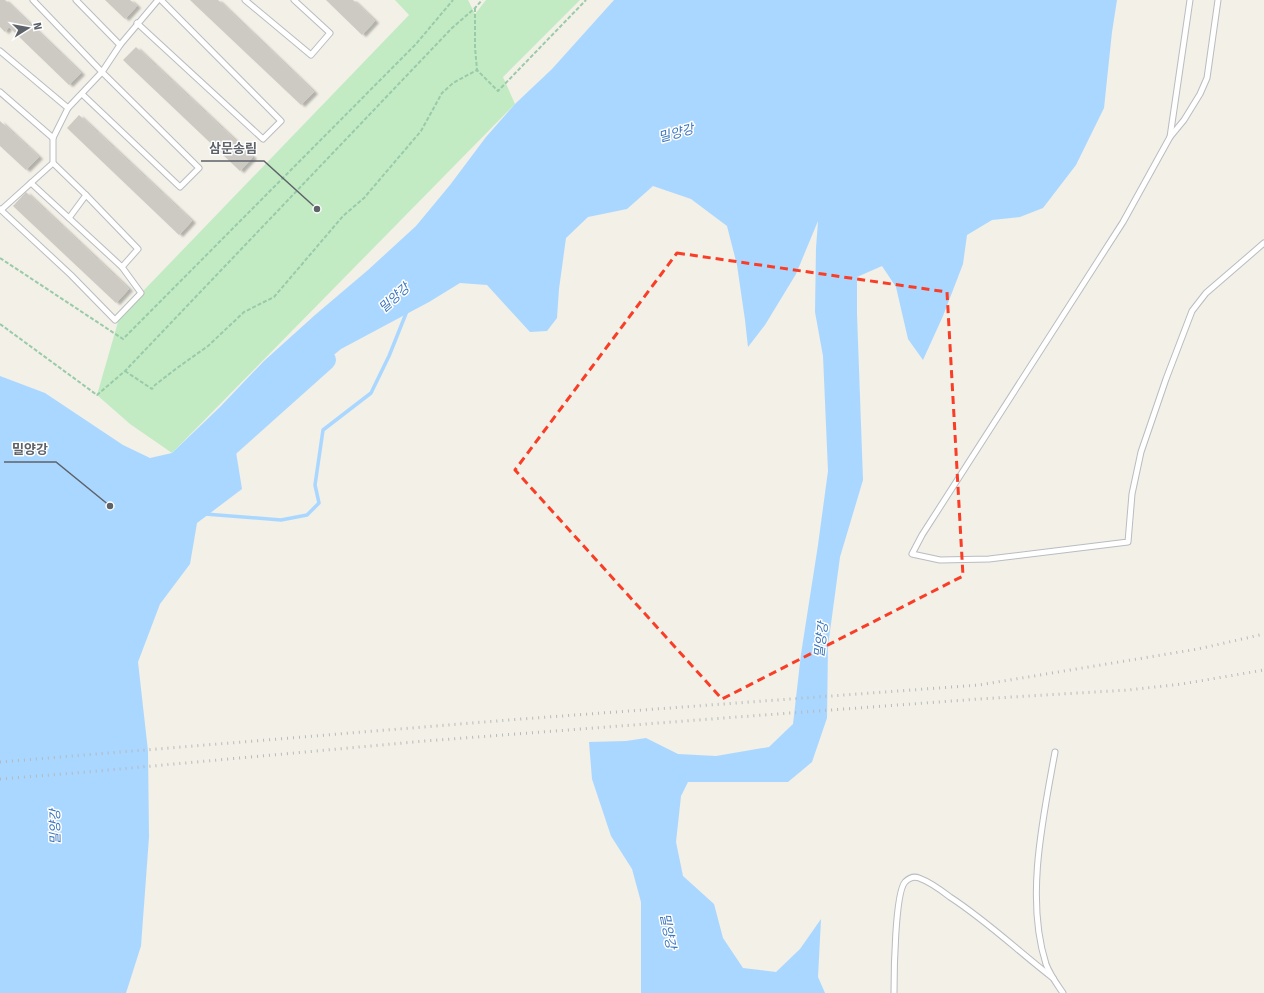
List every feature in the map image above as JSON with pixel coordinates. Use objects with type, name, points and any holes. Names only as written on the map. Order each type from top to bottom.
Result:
[{"type":"lane","points":[[33,0],[102,72],[199,168],[180,188],[82,94]]},
{"type":"lane","points":[[76,0],[120,44]]},
{"type":"lane","points":[[122,267],[138,249],[53,163],[53,138],[68,108],[102,72],[120,44],[158,0]]},
{"type":"lane","points":[[137,23],[262,139],[281,121],[161,0]]},
{"type":"lane","points":[[245,0],[311,55],[330,33],[294,0]]},
{"type":"lane","points":[[1170,137],[1190,0]]},
{"type":"lane","points":[[1218,0],[1207,78],[1200,94],[1184,120],[1170,137],[1123,222],[922,534],[912,554],[940,560],[990,559],[1128,542],[1132,494],[1141,452],[1166,379],[1192,311],[1206,293],[1264,243]]},
{"type":"lane","points":[[0,51],[68,108]]},
{"type":"lane","points":[[0,92],[53,138]]},
{"type":"lane","points":[[31,183],[122,267],[140,293],[115,320],[71,275],[1,209],[53,163]]},
{"type":"lane","points":[[69,218],[86,195]]},
{"type":"lane","points":[[1055,752],[1044,811],[1037,870],[1037,912],[1046,964],[1063,993]]},
{"type":"lane","points":[[894,993],[895,944],[901,895],[904,882],[911,878],[918,877],[974,913],[1053,978]]},
{"type":"path","points":[[0,258],[123,340],[416,44],[453,0]]},
{"type":"path","points":[[0,324],[97,395],[125,371],[446,34],[482,0]]},
{"type":"path","points":[[475,8],[475,47],[477,70],[498,91],[586,0]]},
{"type":"path","points":[[125,371],[152,389],[177,368],[208,346],[244,312],[274,297],[343,216],[364,198],[421,131],[442,93],[477,70]]},
{"type":"highlighted area","points":[[677,253],[947,292],[963,576],[722,699],[515,470]]},
{"type":"green space","points":[[395,0],[468,0],[475,14],[486,0],[580,0],[503,77],[515,104],[172,453],[130,424],[97,395],[120,315],[409,15]]},
{"type":"water","name":"밀양강","points":[[614,0],[1117,0],[1104,108],[1076,165],[1043,208],[1020,217],[992,220],[967,235],[963,264],[943,316],[923,360],[908,339],[896,287],[882,266],[857,277],[863,480],[840,557],[828,646],[827,718],[812,762],[788,782],[688,782],[681,796],[676,842],[683,876],[714,904],[723,938],[743,968],[776,972],[800,949],[821,919],[818,977],[825,993],[641,993],[641,902],[632,869],[611,836],[592,779],[589,742],[626,741],[646,738],[678,754],[716,756],[769,747],[793,724],[801,654],[828,471],[823,356],[815,312],[818,221],[796,274],[765,325],[748,347],[737,265],[727,226],[691,199],[653,186],[627,209],[588,217],[566,238],[559,289],[557,318],[547,331],[530,332],[487,285],[460,283],[429,302],[341,349],[270,407],[245,430],[236,452],[242,489],[197,523],[190,564],[160,604],[138,662],[148,751],[149,837],[141,946],[126,993],[0,993],[0,376],[45,393],[123,445],[150,458],[172,453],[220,407],[264,361],[416,226],[450,185],[486,137],[515,104],[552,69]]},
{"type":"building","points":[[0,0],[5,0],[81,73],[69,85],[9,27],[5,32],[0,27]]},
{"type":"building","points":[[105,0],[130,0],[137,6],[125,19]]},
{"type":"building","points":[[190,0],[218,0],[314,92],[301,105]]},
{"type":"building","points":[[326,0],[353,0],[375,21],[362,35]]},
{"type":"building","points":[[136,47],[253,157],[240,171],[123,60]]},
{"type":"building","points":[[79,115],[192,221],[179,235],[67,128]]},
{"type":"building","points":[[0,121],[39,157],[26,170],[0,146]]},
{"type":"building","points":[[26,192],[129,289],[116,303],[13,206]]},
{"type":"waterway","points":[[205,514],[281,520],[307,515],[319,503],[315,485],[323,430],[371,393],[389,356],[407,311]]},
{"type":"waterway","name":"밀양강","points":[[223,452],[326,360]]},
{"type":"railway","points":[[0,762],[508,720],[979,685],[1198,649],[1264,634]]},
{"type":"railway","points":[[0,779],[425,741],[979,699],[1128,690],[1182,684],[1264,670]]},
{"type":"place","name":"삼문송림","points":[[317,209]]},
{"type":"place","name":"밀양강","points":[[110,506]]}]
